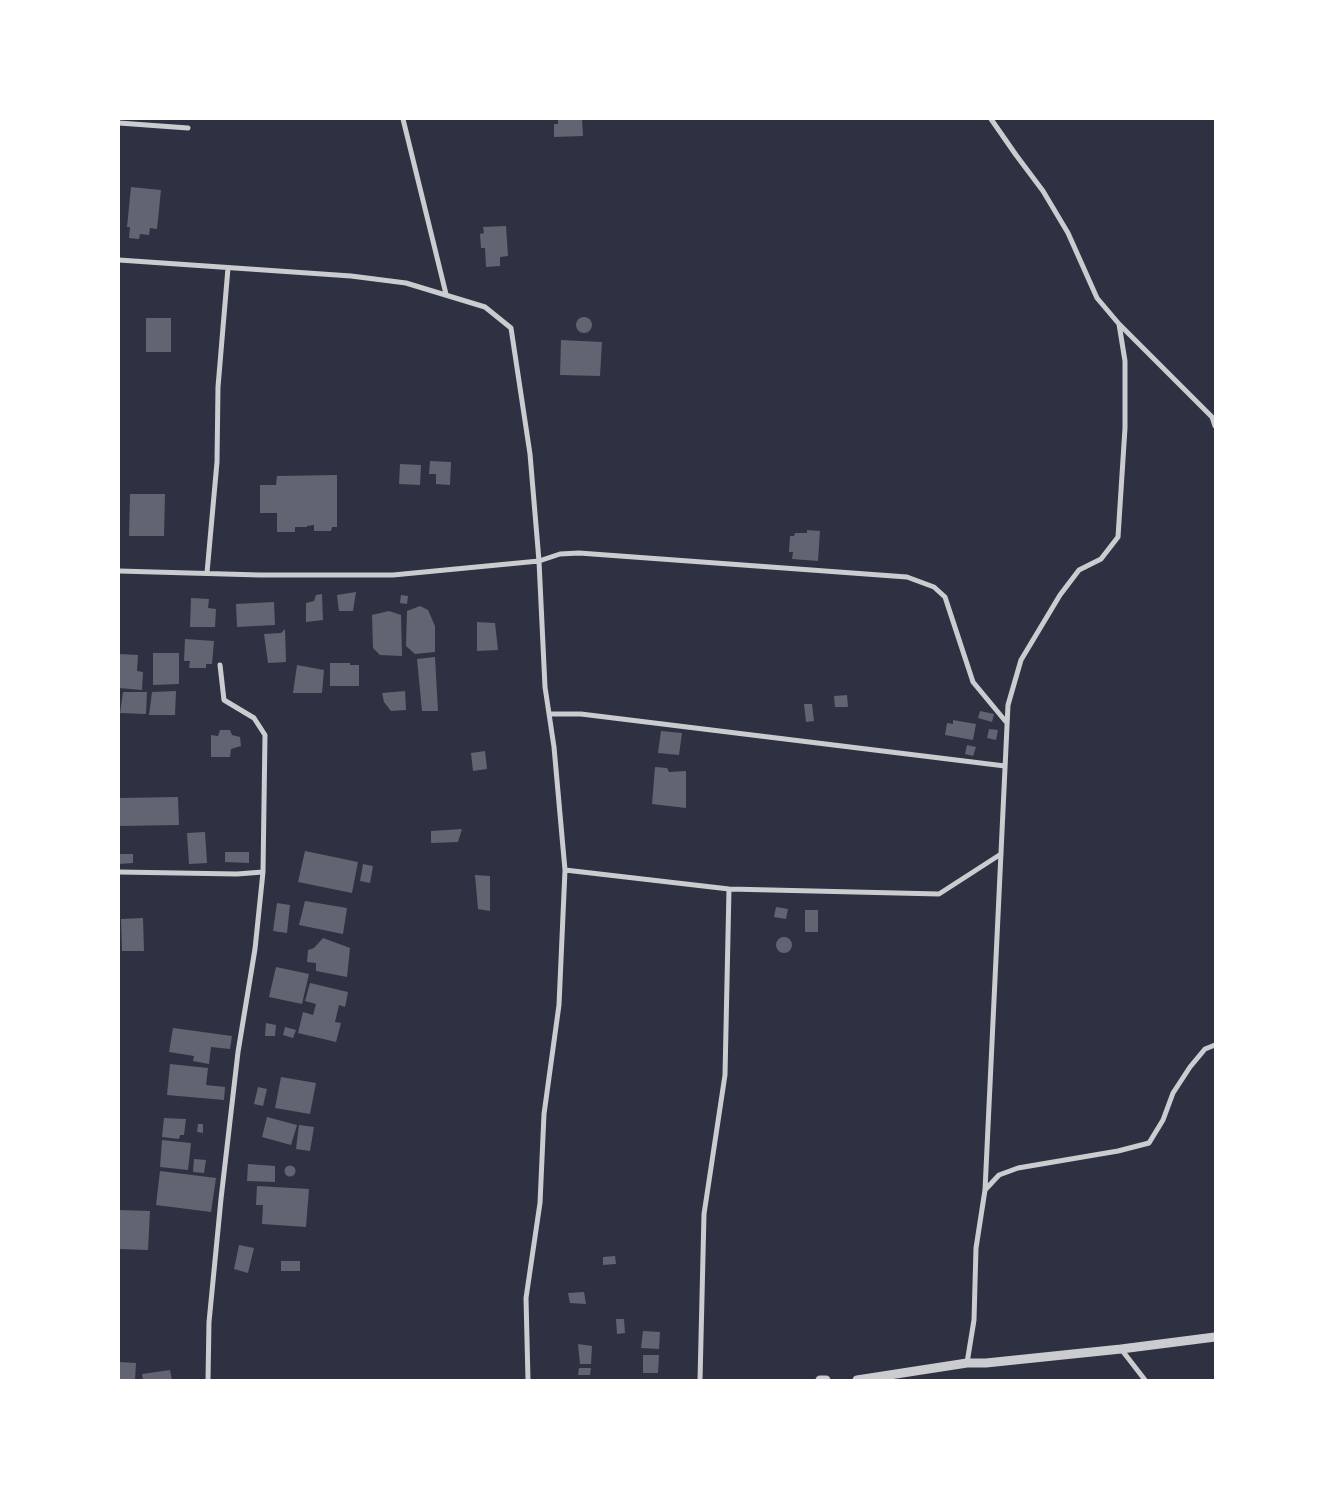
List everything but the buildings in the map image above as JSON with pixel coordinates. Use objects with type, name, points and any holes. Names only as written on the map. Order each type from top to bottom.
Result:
[{"type":"street","points":[[403,119],[446,294]]},
{"type":"street","points":[[991,119],[1043,191],[1068,233],[1097,298],[1119,324],[1212,417],[1215,426]]},
{"type":"street","points":[[119,123],[188,128]]},
{"type":"street","points":[[119,260],[369,278],[406,283],[485,307],[511,328],[530,454],[539,561],[545,687],[554,746],[566,870],[559,1005],[544,1114],[540,1203],[526,1298],[528,1380]]},
{"type":"street","points":[[207,573],[217,462],[218,387],[228,268]]},
{"type":"street","points":[[967,1363],[974,1320],[976,1248],[985,1190],[1008,705],[1021,660],[1060,595],[1079,570],[1101,559],[1118,537],[1125,428],[1126,361],[1119,324]]},
{"type":"street","points":[[119,570],[393,575],[539,561],[560,554],[579,553],[907,577],[934,587],[945,596],[973,682],[1007,723]]},
{"type":"street","points":[[208,1380],[209,1322],[221,1199],[238,1052],[255,949],[263,872],[265,735],[254,718],[224,700],[220,665]]},
{"type":"street","points":[[549,714],[581,714],[1005,766]]},
{"type":"street","points":[[566,870],[729,889],[939,894],[1001,854]]},
{"type":"street","points":[[119,872],[237,874],[263,872]]},
{"type":"street","points":[[700,1380],[704,1214],[725,1075],[729,889]]},
{"type":"street","points":[[985,1190],[999,1176],[1018,1168],[1118,1151],[1150,1143],[1163,1120],[1173,1094],[1190,1067],[1205,1049],[1215,1045]]},
{"type":"street","points":[[858,1380],[967,1363],[986,1363],[1121,1349],[1215,1336]]},
{"type":"street","points":[[1121,1349],[1145,1380]]},
{"type":"street","points":[[820,1380],[826,1380]]}]
